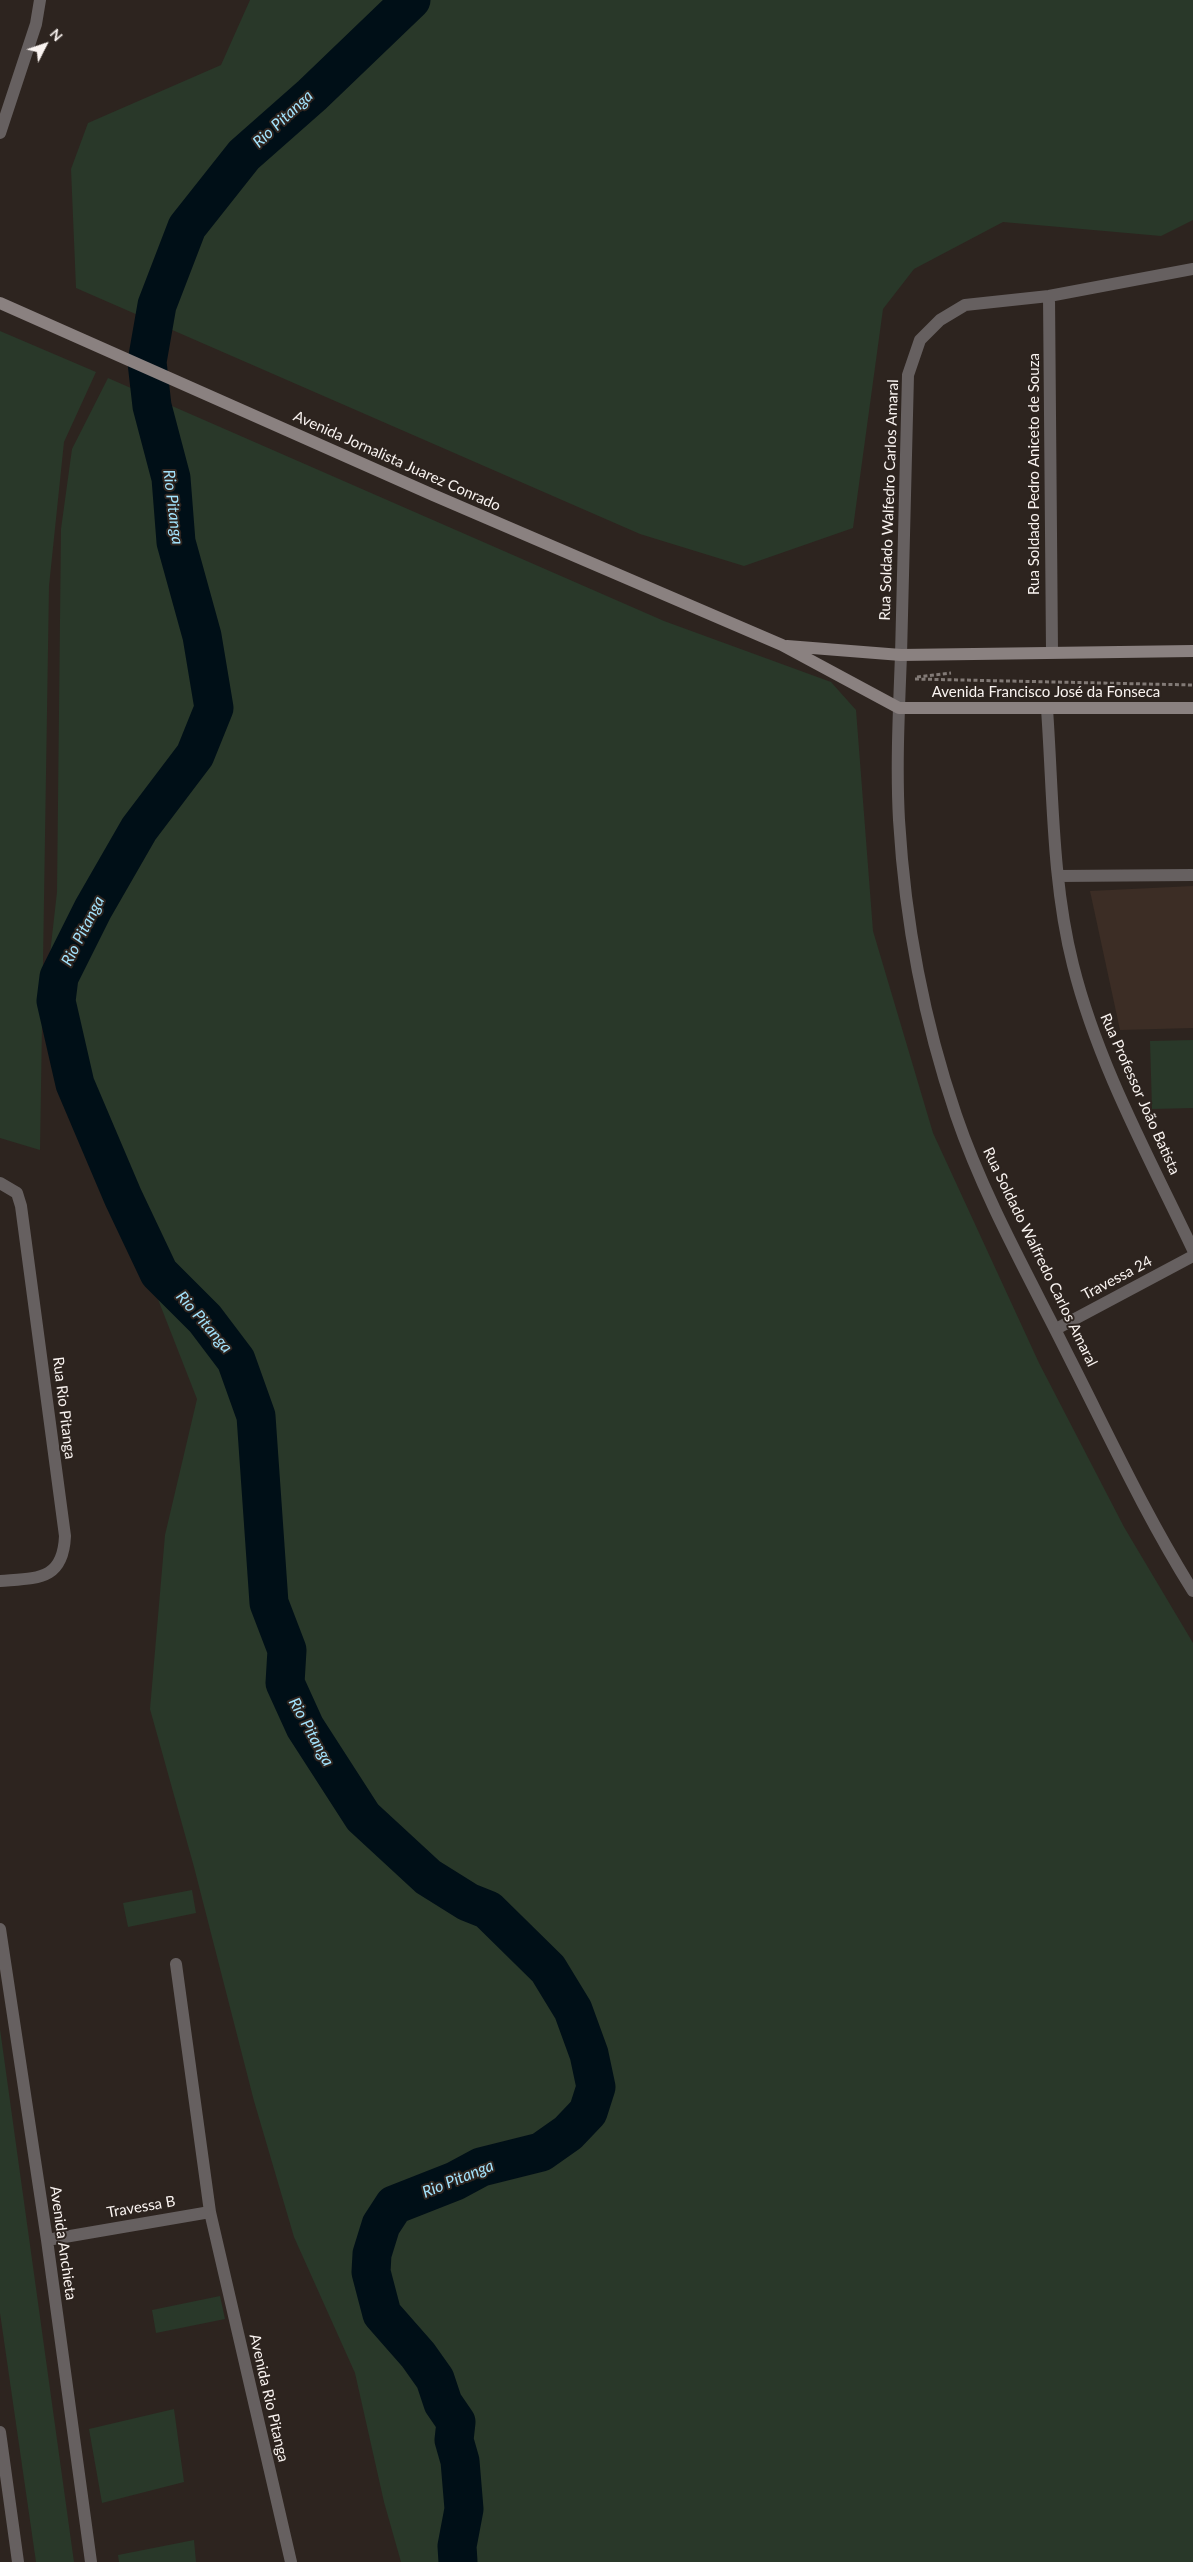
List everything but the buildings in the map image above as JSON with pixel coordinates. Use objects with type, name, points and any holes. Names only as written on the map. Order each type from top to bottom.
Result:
[{"type":"main road","name":"Avenida Jornalista Juarez Conrado","points":[[0,303],[88,340],[202,394],[782,645],[899,708]]},
{"type":"main road","name":"Avenida Jornalista Juarez Conrado","points":[[782,645],[901,655]]},
{"type":"main road","points":[[901,655],[1052,651],[1193,651]]},
{"type":"main road","name":"Avenida Francisco José da Fonseca","points":[[899,708],[1193,708]]},
{"type":"street","points":[[0,133],[36,24],[40,0]]},
{"type":"street","name":"Rua Soldado Walfedro Carlos Amaral","points":[[900,678],[908,375],[920,340],[940,320],[965,305],[1049,296],[1193,268]]},
{"type":"street","name":"Rua Soldado Pedro Aniceto de Souza","points":[[1049,296],[1052,651]]},
{"type":"street","name":"Rua Soldado Walfredo Carlos Amaral","points":[[900,678],[899,819],[905,888],[922,992],[934,1043],[957,1117],[981,1175],[1161,1540],[1193,1591]]},
{"type":"street","name":"Rua Professor João Batista","points":[[1047,709],[1058,876],[1069,947],[1084,1006],[1121,1098],[1193,1250]]},
{"type":"street","points":[[1058,876],[1193,876]]},
{"type":"street","name":"Rua Rio Pitanga","points":[[0,1183],[17,1193],[21,1206],[64,1544],[61,1563],[52,1572],[38,1577],[0,1581]]},
{"type":"street","name":"Travessa 24","points":[[1056,1329],[1193,1256]]},
{"type":"street","name":"Avenida Anchieta","points":[[0,1929],[47,2240],[91,2562]]},
{"type":"street","points":[[176,1964],[210,2212]]},
{"type":"street","name":"Travessa B","points":[[47,2240],[210,2212]]},
{"type":"street","name":"Avenida Rio Pitanga","points":[[210,2212],[215,2242],[292,2562]]},
{"type":"street","points":[[0,2432],[18,2562]]},
{"type":"path","points":[[900,678],[1193,685]]},
{"type":"shaded area","points":[[1193,886],[1193,1028],[1120,1030],[1090,891]]},
{"type":"green space","points":[[250,0],[1193,0],[1193,220],[1161,236],[1003,222],[914,269],[883,309],[853,528],[744,566],[640,534],[76,288],[71,169],[88,123],[221,65]]},
{"type":"green space","points":[[0,331],[96,372],[64,442],[49,586],[40,1150],[0,1138]]},
{"type":"green space","points":[[108,378],[664,621],[831,682],[856,710],[873,931],[933,1133],[1039,1363],[1124,1527],[1193,1643],[1193,2562],[401,2562],[384,2502],[355,2373],[294,2237],[254,2101],[194,1867],[150,1709],[165,1535],[197,1399],[152,1284],[85,1147],[44,1007],[57,892],[61,529],[72,449]]},
{"type":"green space","points":[[1193,1040],[1193,1108],[1152,1109],[1150,1041]]},
{"type":"green space","points":[[192,1890],[196,1913],[128,1927],[123,1903]]},
{"type":"green space","points":[[0,2029],[74,2562],[36,2562],[0,2313]]},
{"type":"green space","points":[[220,2296],[225,2319],[156,2333],[152,2310]]},
{"type":"green space","points":[[174,2409],[184,2482],[102,2503],[89,2429]]},
{"type":"green space","points":[[194,2540],[196,2562],[119,2562],[118,2555]]},
{"type":"waterway","name":"Rio Pitanga","points":[[411,0],[312,95],[244,155],[187,227],[157,305],[147,362],[152,406],[171,478],[176,542],[202,636],[214,708],[195,755],[139,829],[93,909],[59,977],[56,1001],[75,1084],[123,1197],[159,1273],[205,1319],[236,1360],[256,1416],[269,1603],[287,1650],[285,1683],[305,1727],[363,1817],[428,1877],[468,1902],[488,1910],[548,1969],[573,2010],[589,2054],[596,2087],[588,2112],[568,2133],[541,2152],[481,2167],[455,2181],[394,2205],[381,2225],[372,2254],[371,2272],[382,2314],[418,2355],[435,2379],[443,2403],[456,2422],[454,2440],[460,2461],[464,2509],[457,2546],[458,2562]]}]
